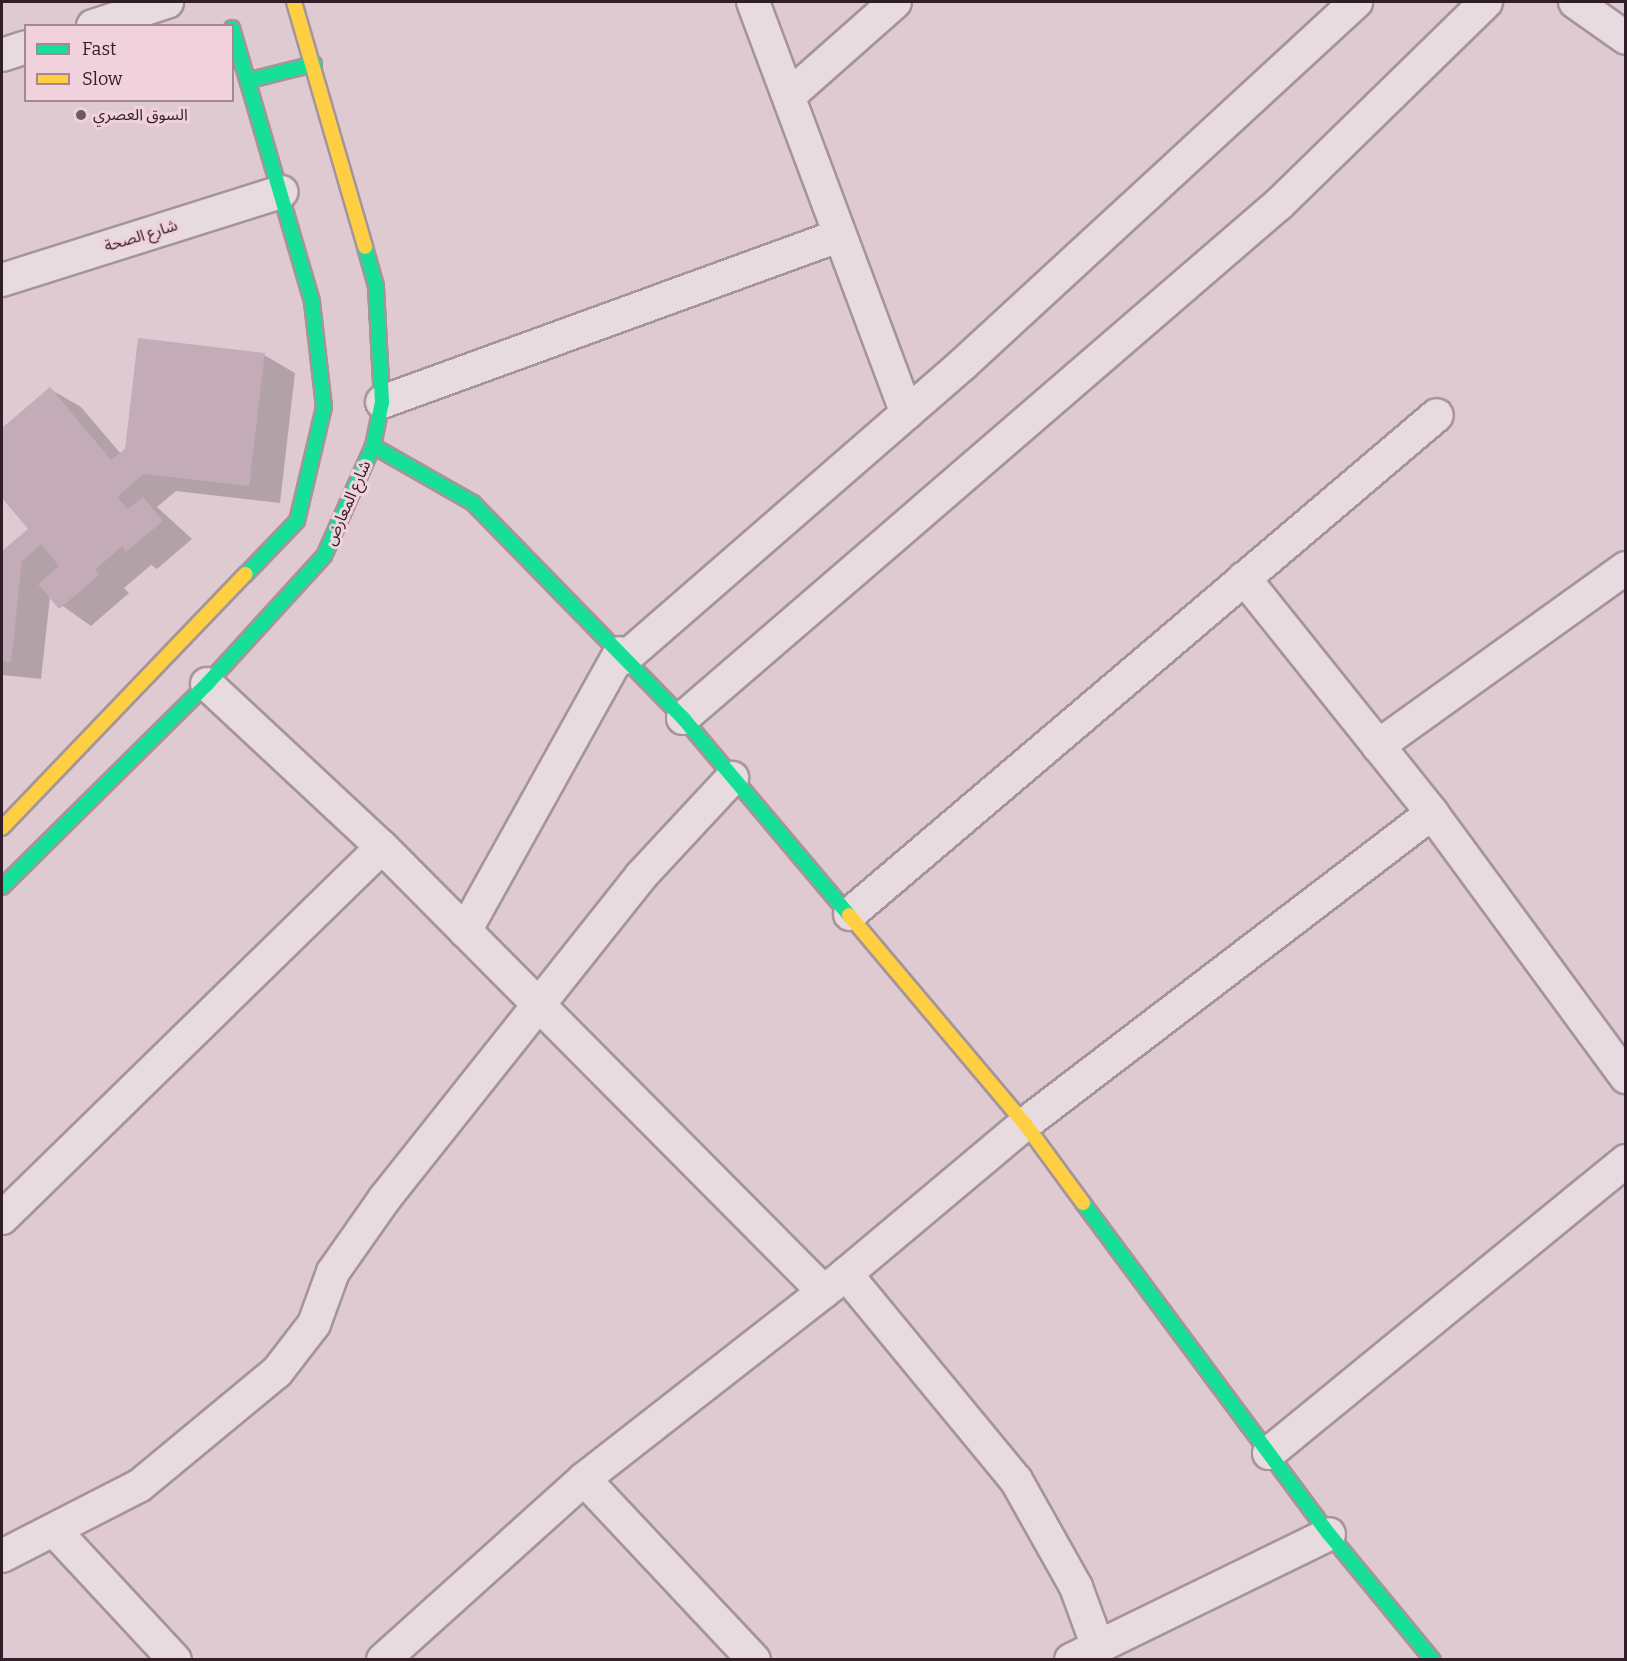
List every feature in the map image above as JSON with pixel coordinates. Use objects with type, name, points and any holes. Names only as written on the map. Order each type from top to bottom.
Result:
[{"type":"street","points":[[99,24],[167,2]]},
{"type":"street","points":[[753,2],[789,95],[838,236],[907,413]]},
{"type":"street","points":[[789,95],[895,2]]},
{"type":"street","points":[[472,939],[626,658],[907,413],[1356,2]]},
{"type":"street","points":[[675,709],[1280,203],[1486,2]]},
{"type":"street","points":[[1575,2],[1626,38]]},
{"type":"street","name":"شارع المعارض","points":[[2,887],[207,684],[324,556],[373,447],[382,402],[376,286],[314,64],[300,4]]},
{"type":"street","points":[[226,9],[231,24]]},
{"type":"street","points":[[6,814],[297,520],[324,407],[312,302],[250,80],[234,33]]},
{"type":"street","points":[[2,55],[24,48]]},
{"type":"street","points":[[250,80],[314,64]]},
{"type":"street","name":"شارع الصحة","points":[[2,279],[281,192]]},
{"type":"street","points":[[382,402],[838,236]]},
{"type":"street","points":[[850,914],[1437,415]]},
{"type":"street","points":[[373,447],[473,503],[675,709],[1025,1124],[1329,1534],[1433,1659]]},
{"type":"street","points":[[1378,746],[1626,568]]},
{"type":"street","points":[[1244,578],[1432,813],[1626,1077]]},
{"type":"street","points":[[207,684],[382,848],[537,1004],[835,1283],[1016,1480],[1076,1587],[1085,1653],[1329,1534]]},
{"type":"street","points":[[2,1556],[55,1531],[139,1486],[277,1372],[314,1323],[333,1272],[537,1004],[640,876],[732,778]]},
{"type":"street","points":[[383,1659],[584,1479],[835,1283],[1025,1124],[1432,813]]},
{"type":"street","points":[[2,1218],[382,848]]},
{"type":"street","points":[[1269,1453],[1626,1161]]},
{"type":"street","points":[[584,1479],[754,1659]]},
{"type":"street","points":[[55,1531],[176,1659]]},
{"type":"building","points":[[138,338],[265,353],[249,486],[144,474],[117,497],[128,509],[143,497],[163,521],[126,552],[122,546],[95,570],[99,575],[59,609],[38,584],[59,566],[41,544],[22,561],[11,662],[2,661],[2,551],[28,529],[2,498],[2,428],[50,387],[111,460],[125,449]]},
{"type":"traffic: fast","points":[[234,35],[312,302],[324,407],[297,521],[246,574]]},
{"type":"traffic: fast","points":[[250,80],[314,64]]},
{"type":"traffic: fast","points":[[2,887],[207,684],[324,556],[373,446],[382,402],[376,286],[365,247]]},
{"type":"traffic: fast","points":[[373,446],[473,503],[683,718],[849,915]]},
{"type":"traffic: fast","points":[[1083,1203],[1329,1534],[1433,1660]]},
{"type":"traffic: slow","points":[[294,2],[365,247]]},
{"type":"traffic: slow","points":[[2,828],[246,574]]},
{"type":"traffic: slow","points":[[849,915],[1025,1124],[1083,1203]]},
{"type":"place","name":"السوق العصري","points":[[81,115]]}]
